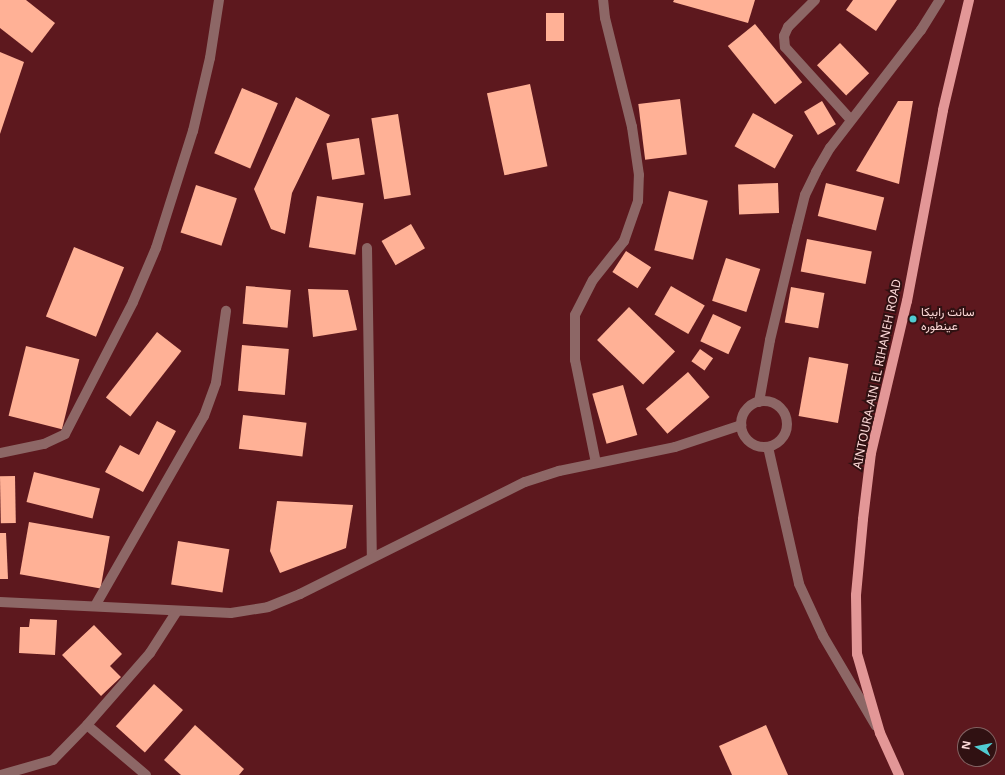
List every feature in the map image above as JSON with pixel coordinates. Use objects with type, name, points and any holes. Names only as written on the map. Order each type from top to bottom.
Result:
[{"type":"main road","name":"AINTOURA-AIN EL RIHANEH ROAD","points":[[899,775],[880,733],[857,654],[856,595],[871,453],[907,301],[942,110],[969,0]]},
{"type":"street","points":[[0,453],[44,444],[65,434],[133,302],[156,248],[193,130],[210,58],[219,0]]},
{"type":"street","points":[[596,463],[575,360],[575,315],[593,280],[624,241],[638,201],[639,175],[632,127],[605,18],[603,0]]},
{"type":"street","points":[[815,0],[788,27],[784,36],[785,47],[851,120]]},
{"type":"street","points":[[759,402],[770,340],[805,195],[830,148],[921,30],[940,0]]},
{"type":"street","points":[[367,248],[372,557]]},
{"type":"street","points":[[95,606],[204,416],[216,383],[226,311]]},
{"type":"street","points":[[759,402],[775,404],[781,409],[786,420],[785,432],[782,439],[768,447],[760,447],[746,440],[741,425],[746,410],[759,402]]},
{"type":"street","points":[[0,602],[232,613],[268,607],[300,594],[525,482],[559,471],[676,447],[741,425]]},
{"type":"street","points":[[768,447],[799,584],[823,636],[880,733]]},
{"type":"street","points":[[1,775],[53,760],[87,725],[150,653],[177,611]]},
{"type":"street","points":[[87,725],[146,775]]},
{"type":"building","points":[[0,0],[26,0],[55,23],[32,53],[0,28]]},
{"type":"building","points":[[674,0],[755,0],[748,23],[673,2]]},
{"type":"building","points":[[853,0],[897,0],[876,31],[846,10]]},
{"type":"building","points":[[546,13],[564,13],[564,41],[546,41]]},
{"type":"building","points":[[755,24],[802,82],[775,104],[728,46]]},
{"type":"building","points":[[840,43],[869,73],[846,95],[817,65]]},
{"type":"building","points":[[0,52],[24,62],[0,134]]},
{"type":"building","points":[[530,84],[547,166],[504,175],[487,93]]},
{"type":"building","points":[[242,88],[278,103],[250,169],[214,153]]},
{"type":"building","points":[[296,97],[330,115],[292,193],[285,234],[271,229],[254,189]]},
{"type":"building","points":[[680,99],[687,155],[645,160],[638,104]]},
{"type":"building","points":[[822,101],[836,124],[818,135],[804,112]]},
{"type":"building","points":[[898,101],[913,101],[899,184],[856,171]]},
{"type":"building","points":[[753,113],[793,135],[775,169],[735,146]]},
{"type":"building","points":[[398,114],[411,195],[384,199],[371,118]]},
{"type":"building","points":[[359,138],[365,175],[332,180],[326,143]]},
{"type":"building","points":[[778,183],[779,213],[739,214],[738,184]]},
{"type":"building","points":[[826,183],[884,198],[876,231],[818,216]]},
{"type":"building","points":[[196,185],[237,198],[221,246],[181,233]]},
{"type":"building","points":[[669,191],[708,201],[693,260],[654,250]]},
{"type":"building","points":[[317,196],[363,203],[355,255],[309,247]]},
{"type":"building","points":[[411,224],[425,248],[396,265],[382,241]]},
{"type":"building","points":[[807,239],[872,252],[865,284],[801,271]]},
{"type":"building","points":[[74,247],[124,267],[96,337],[46,317]]},
{"type":"building","points":[[626,251],[651,267],[638,288],[612,272]]},
{"type":"building","points":[[726,258],[760,269],[746,312],[712,301]]},
{"type":"building","points":[[246,286],[291,290],[288,328],[243,324]]},
{"type":"building","points":[[671,286],[705,306],[688,334],[654,315]]},
{"type":"building","points":[[791,287],[824,293],[818,328],[785,322]]},
{"type":"building","points":[[308,289],[348,290],[357,330],[313,337]]},
{"type":"building","points":[[629,307],[675,351],[643,385],[597,340]]},
{"type":"building","points":[[713,314],[741,327],[728,354],[700,341]]},
{"type":"building","points":[[157,332],[181,351],[130,416],[106,397]]},
{"type":"building","points":[[242,345],[289,349],[285,395],[238,391]]},
{"type":"building","points":[[26,346],[79,359],[62,429],[9,416]]},
{"type":"building","points":[[700,349],[713,358],[705,370],[691,361]]},
{"type":"building","points":[[809,357],[848,364],[838,423],[799,416]]},
{"type":"building","points":[[688,372],[710,397],[667,434],[646,409]]},
{"type":"building","points":[[623,385],[637,435],[607,444],[592,394]]},
{"type":"building","points":[[243,415],[307,423],[302,457],[239,449]]},
{"type":"building","points":[[157,421],[176,431],[143,492],[105,472],[120,445],[139,455]]},
{"type":"building","points":[[34,472],[100,488],[92,519],[27,502]]},
{"type":"building","points":[[0,476],[15,476],[16,523],[1,523]]},
{"type":"building","points":[[277,501],[353,505],[346,548],[280,573],[270,551]]},
{"type":"building","points":[[29,522],[110,536],[101,588],[20,574]]},
{"type":"building","points":[[0,533],[6,533],[8,579],[0,579]]},
{"type":"building","points":[[178,541],[229,549],[222,593],[171,584]]},
{"type":"building","points":[[30,619],[57,620],[55,655],[19,653],[20,627],[29,627]]},
{"type":"building","points":[[94,625],[122,654],[110,666],[121,677],[101,696],[62,655]]},
{"type":"building","points":[[154,684],[183,710],[145,752],[116,726]]},
{"type":"building","points":[[195,725],[244,769],[239,775],[181,775],[164,760]]},
{"type":"building","points":[[766,725],[788,775],[732,775],[719,746]]},
{"type":"place","name":"سانت رابيكا عينطوره","points":[[913,319]]}]
